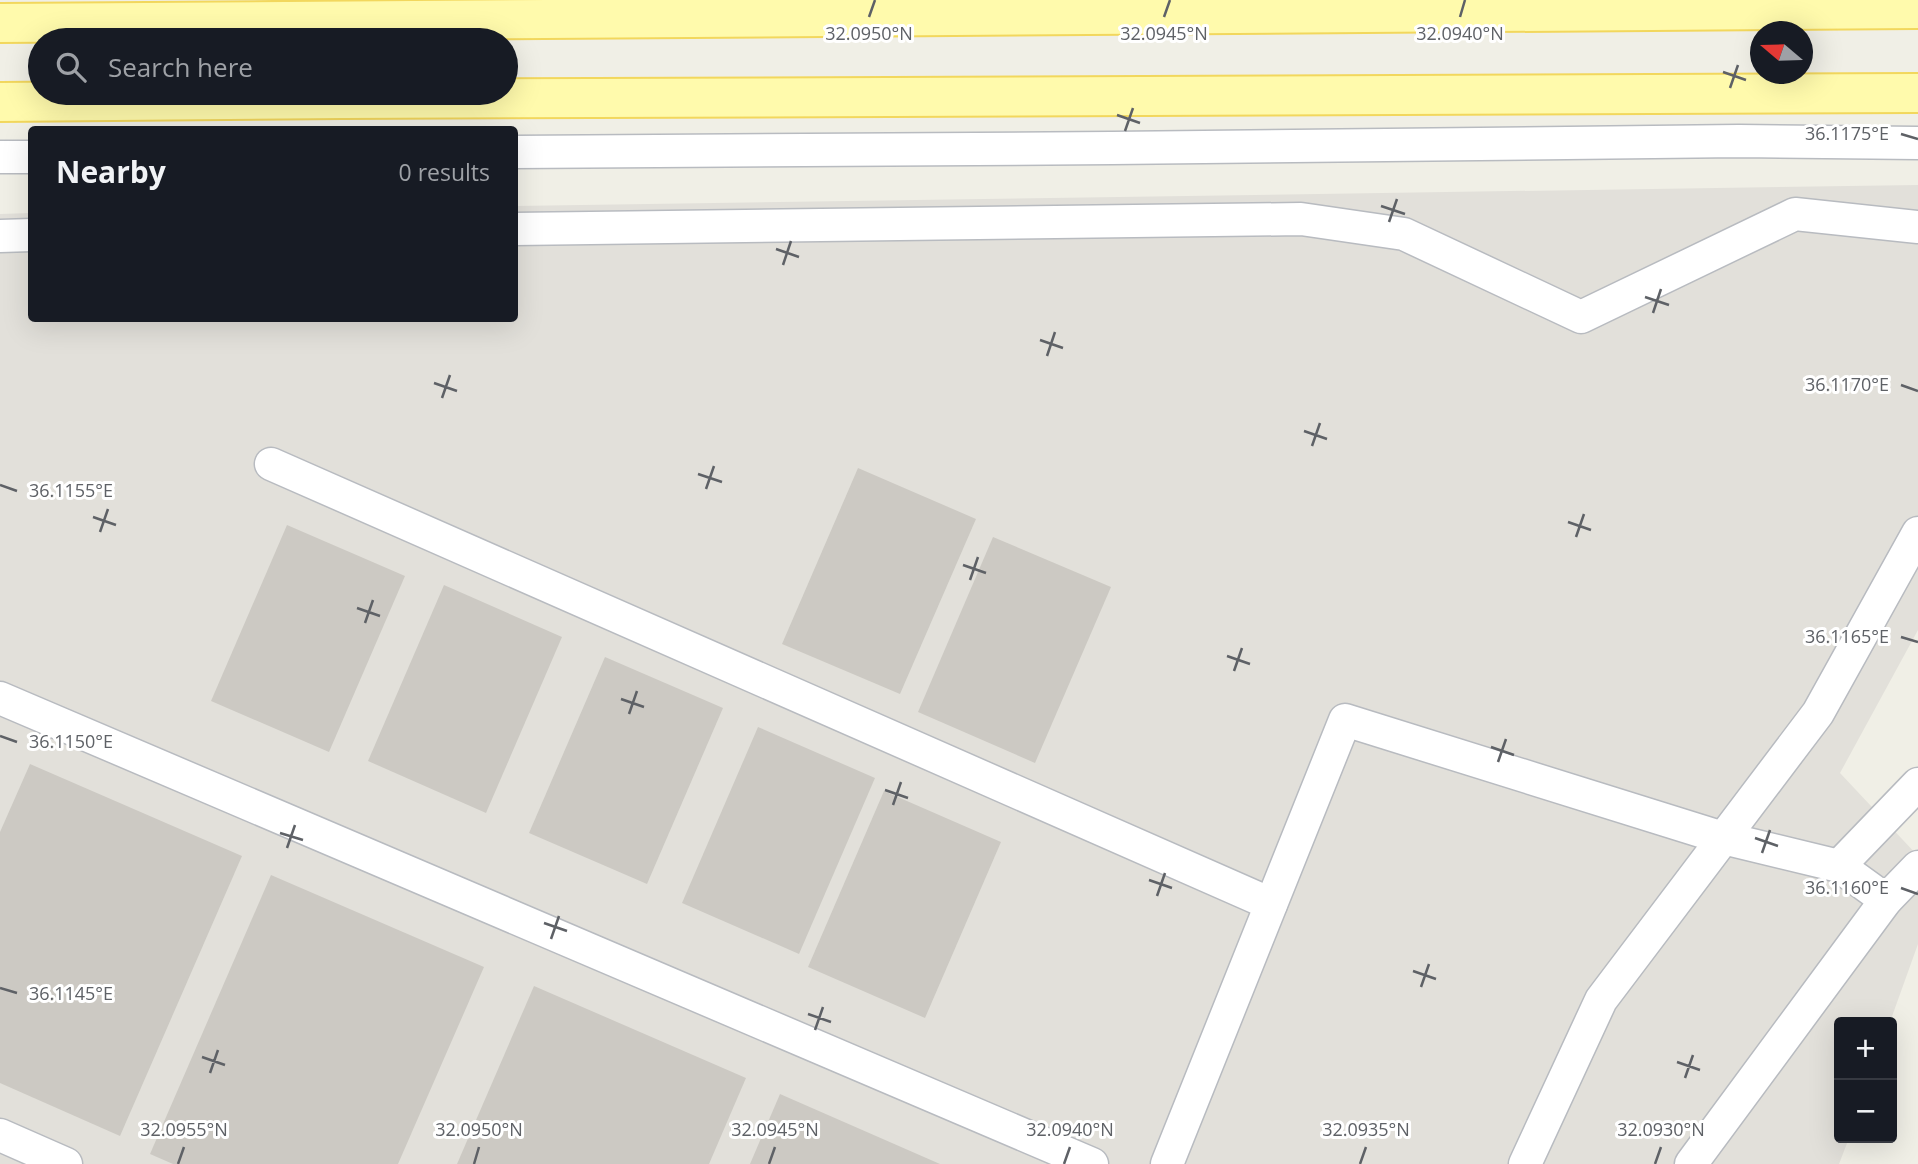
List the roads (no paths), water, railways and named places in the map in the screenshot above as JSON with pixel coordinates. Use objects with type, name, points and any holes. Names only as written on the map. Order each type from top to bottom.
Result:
[{"type":"main road","points":[[492,28],[1918,9]]},
{"type":"main road","points":[[0,23],[244,28]]},
{"type":"main road","points":[[518,96],[1918,93]]},
{"type":"main road","points":[[0,102],[28,102]]},
{"type":"street","points":[[518,152],[1739,141],[1918,143]]},
{"type":"street","points":[[0,157],[28,157]]},
{"type":"street","points":[[518,229],[1301,219],[1404,234],[1581,317],[1795,214],[1918,227]]},
{"type":"street","points":[[0,236],[28,235]]},
{"type":"street","points":[[271,464],[1271,904]]},
{"type":"street","points":[[1525,1164],[1601,1000],[1818,713],[1918,533]]},
{"type":"street","points":[[0,698],[1093,1164]]},
{"type":"street","points":[[1167,1164],[1345,720],[1723,838],[1839,866],[1886,900]]},
{"type":"street","points":[[1839,866],[1918,784]]},
{"type":"street","points":[[1691,1164],[1886,900],[1918,867]]},
{"type":"street","points":[[0,1135],[66,1164]]}]
